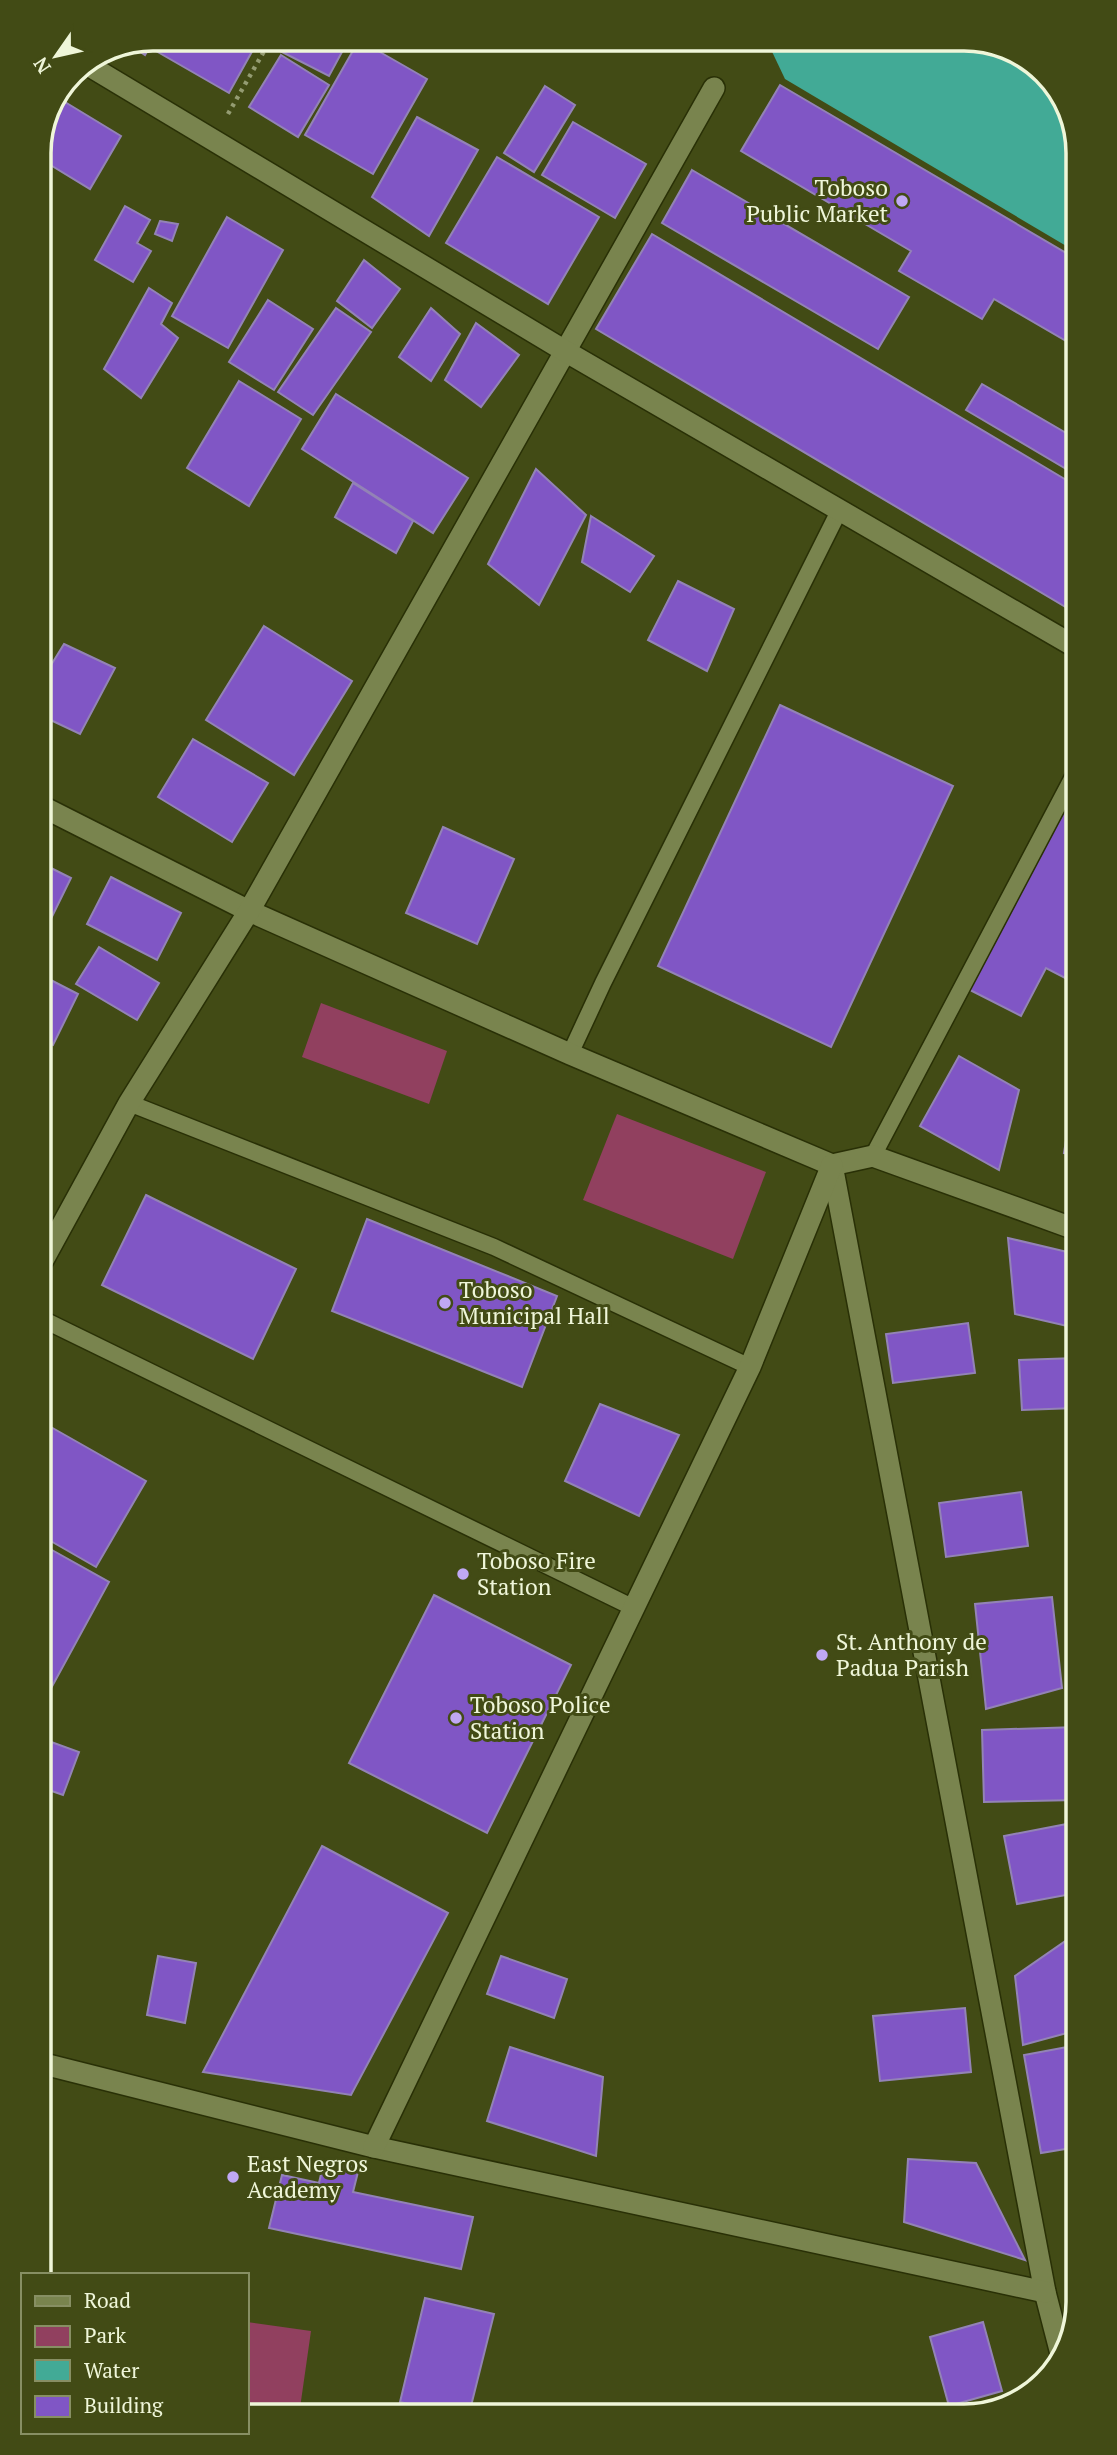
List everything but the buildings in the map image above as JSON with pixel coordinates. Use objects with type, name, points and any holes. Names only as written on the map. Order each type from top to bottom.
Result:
[{"type":"street","points":[[95,69],[565,351],[1066,641]]},
{"type":"street","points":[[51,1246],[129,1103],[249,911],[714,88]]},
{"type":"street","points":[[51,811],[249,911],[570,1054],[832,1165],[873,1156],[1066,1224]]},
{"type":"street","points":[[374,2147],[750,1367],[832,1165]]},
{"type":"street","points":[[832,1165],[1045,2292],[1058,2343]]},
{"type":"street","points":[[51,2066],[374,2147],[1045,2292]]},
{"type":"lane","points":[[570,1054],[603,982],[840,509]]},
{"type":"lane","points":[[873,1156],[1066,790]]},
{"type":"lane","points":[[129,1103],[494,1247],[750,1367]]},
{"type":"lane","points":[[51,1322],[634,1608]]},
{"type":"path","points":[[213,140],[264,51]]},
{"type":"green space","points":[[321,1003],[447,1051],[429,1104],[302,1057]]},
{"type":"green space","points":[[617,1114],[766,1172],[733,1259],[583,1200]]},
{"type":"green space","points":[[248,2322],[311,2331],[301,2404],[248,2404]]},
{"type":"water","points":[[772,51],[971,51],[1004,58],[1015,64],[1037,80],[1056,107],[1061,120],[1066,152],[1066,246],[785,79]]},
{"type":"place","name":"Toboso Public Market","points":[[902,201]]},
{"type":"place","name":"Toboso Municipal Hall","points":[[445,1303]]},
{"type":"place","name":"Toboso Fire Station","points":[[463,1574]]},
{"type":"place","name":"St. Anthony de Padua Parish","points":[[822,1655]]},
{"type":"place","name":"Toboso Police Station","points":[[456,1718]]},
{"type":"place","name":"East Negros Academy","points":[[233,2177]]}]
